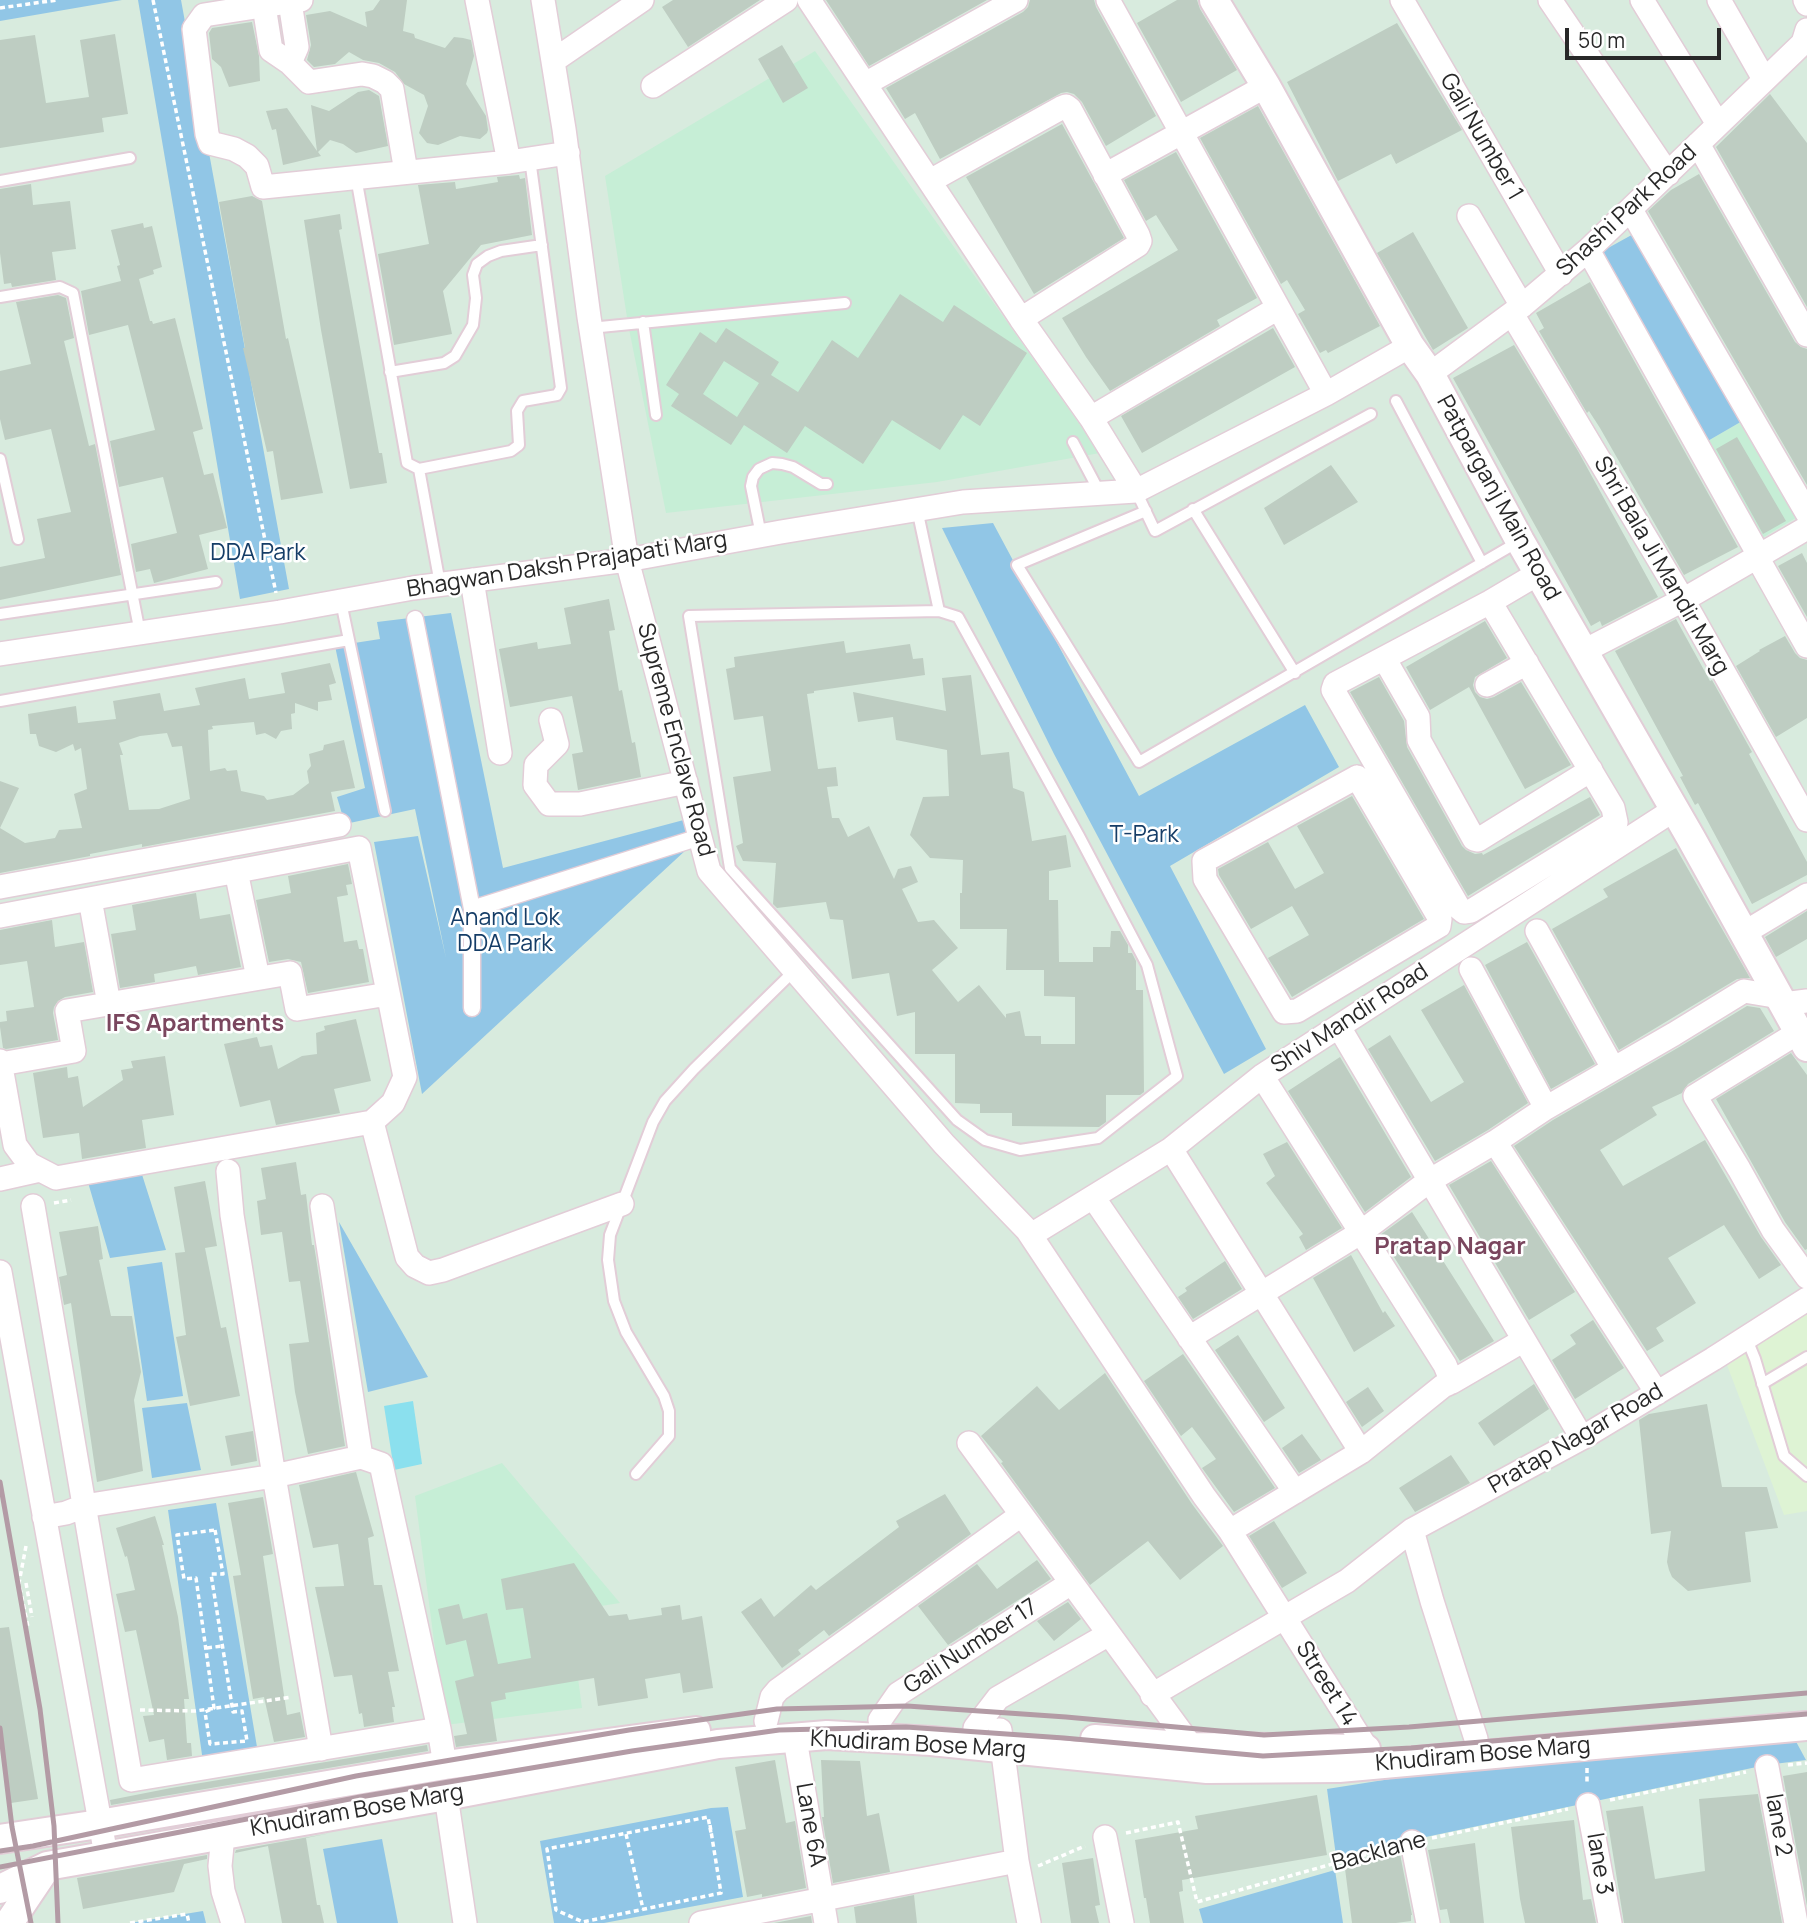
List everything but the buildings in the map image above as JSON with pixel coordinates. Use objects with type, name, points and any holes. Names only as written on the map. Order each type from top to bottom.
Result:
[{"type":"street","points":[[477,0],[520,160]]},
{"type":"street","name":"Supreme Enclave Road","points":[[543,0],[565,129],[590,328],[627,560],[709,872],[944,1144],[1031,1235],[1189,1474],[1230,1531]]},
{"type":"street","points":[[553,61],[642,0]]},
{"type":"street","points":[[653,86],[786,0]]},
{"type":"street","points":[[809,0],[1021,319],[1091,418],[1141,501],[1410,346]]},
{"type":"street","points":[[865,85],[1016,0]]},
{"type":"street","points":[[1108,0],[1326,394]]},
{"type":"street","name":"Patparganj Main Road","points":[[1214,0],[1266,86],[1410,346],[1430,374],[1520,541],[1744,933],[1790,1001],[1803,1039]]},
{"type":"street","name":"Gali Number 1","points":[[1402,0],[1561,274]]},
{"type":"street","points":[[1550,0],[1668,174]]},
{"type":"street","points":[[1642,0],[1718,124]]},
{"type":"street","points":[[1719,0],[1764,79]]},
{"type":"street","points":[[290,63],[297,47],[296,1],[204,15],[194,29],[210,142],[247,156],[257,166],[262,187],[568,153]]},
{"type":"street","points":[[264,6],[271,50],[290,63],[309,82],[362,74],[385,82],[392,89],[406,172]]},
{"type":"street","name":"Shashi Park Road","points":[[1430,374],[1561,274],[1806,41]]},
{"type":"street","points":[[1105,175],[1266,86]]},
{"type":"street","points":[[930,181],[1066,106],[1070,109],[1140,241],[1138,245],[1021,319]]},
{"type":"street","points":[[1698,144],[1807,335]]},
{"type":"street","points":[[1631,210],[1807,513]]},
{"type":"street","name":"Shri Bala Ji Mandir Marg","points":[[1469,216],[1517,310],[1807,820]]},
{"type":"street","points":[[1588,250],[1807,646]]},
{"type":"street","points":[[1091,418],[1278,308]]},
{"type":"street","name":"Bhagwan Daksh Prajapati Marg","points":[[0,654],[279,612],[440,584],[627,560],[963,502],[1100,493],[1141,501]]},
{"type":"street","points":[[1584,652],[1683,600],[1807,528]]},
{"type":"street","points":[[1490,602],[1614,808],[1616,822],[1471,911],[1464,912],[1459,908],[1333,690],[1335,684],[1539,573]]},
{"type":"street","points":[[472,580],[500,753]]},
{"type":"street","points":[[415,619],[472,909],[472,1007]]},
{"type":"street","points":[[1384,658],[1418,717],[1419,740],[1474,839],[1478,840],[1591,770]]},
{"type":"street","points":[[1487,685],[1527,663]]},
{"type":"street","points":[[551,720],[557,744],[536,765],[535,785],[549,804],[580,804],[686,782]]},
{"type":"street","points":[[1357,777],[1440,919],[1439,926],[1362,972],[1297,1011],[1284,1012],[1205,879],[1204,861],[1357,777]]},
{"type":"street","name":"Shiv Mandir Road","points":[[1031,1235],[1171,1149],[1262,1076],[1675,809]]},
{"type":"street","points":[[0,887],[340,825]]},
{"type":"street","points":[[472,909],[700,837]]},
{"type":"street","points":[[0,916],[359,848],[405,1077],[393,1104],[372,1122],[56,1178],[29,1164],[15,1145],[0,1063],[74,1051],[67,1011],[290,973],[297,1009],[388,994]]},
{"type":"street","points":[[236,871],[258,978]]},
{"type":"street","points":[[1744,933],[1807,895]]},
{"type":"street","points":[[90,899],[109,1004]]},
{"type":"street","points":[[1537,931],[1613,1068]]},
{"type":"street","points":[[1471,970],[1546,1108]]},
{"type":"street","points":[[1362,972],[1381,1000]]},
{"type":"street","points":[[1189,1338],[1360,1233],[1429,1181],[1744,990],[1790,1001]]},
{"type":"street","points":[[1339,1027],[1582,1438]]},
{"type":"street","points":[[1803,1039],[1695,1096],[1773,1230],[1807,1277]]},
{"type":"street","points":[[1262,1076],[1445,1365],[1452,1382]]},
{"type":"street","points":[[372,1122],[407,1257],[415,1266],[429,1273],[622,1204]]},
{"type":"street","points":[[1495,1142],[1657,1393]]},
{"type":"street","points":[[1171,1149],[1361,1452]]},
{"type":"street","points":[[0,1178],[40,1170]]},
{"type":"street","points":[[228,1171],[232,1215],[321,1749]]},
{"type":"street","points":[[1093,1197],[1295,1492]]},
{"type":"street","points":[[33,1206],[131,1780],[439,1728]]},
{"type":"street","points":[[322,1206],[360,1457]]},
{"type":"street","points":[[0,1272],[106,1855]]},
{"type":"street","name":"Pratap Nagar Road","points":[[1152,1695],[1347,1581],[1412,1530],[1582,1438],[1807,1299]]},
{"type":"street","points":[[1230,1531],[1361,1452],[1443,1386],[1524,1340]]},
{"type":"street","points":[[969,1443],[1192,1747]]},
{"type":"street","points":[[44,1517],[85,1506],[274,1476],[360,1457],[380,1464],[445,1765]]},
{"type":"street","points":[[766,1721],[772,1697],[778,1690],[1021,1515]]},
{"type":"street","points":[[1412,1530],[1476,1747]]},
{"type":"street","name":"Street 14","points":[[1230,1531],[1367,1749]]},
{"type":"street","name":"Gali Number 17","points":[[880,1720],[898,1694],[1071,1583]]},
{"type":"street","points":[[1029,1923],[993,1735],[998,1698],[1109,1634]]},
{"type":"street","name":"Khudiram Bose Marg","points":[[1,1880],[47,1866],[446,1796],[766,1721],[880,1720],[1207,1769],[1339,1768],[1476,1747],[1807,1708]]},
{"type":"street","name":"Khudiram Bose Marg","points":[[0,1839],[445,1765],[827,1735],[931,1741],[993,1735],[1192,1747],[1367,1749],[1476,1747],[1807,1726]]},
{"type":"street","name":"Lane 6A","points":[[797,1751],[826,1923]]},
{"type":"street","name":"lane 2","points":[[1767,1768],[1796,1923]]},
{"type":"street","points":[[446,1796],[465,1923]]},
{"type":"street","name":"lane 3","points":[[1588,1797],[1610,1923]]},
{"type":"street","points":[[0,1819],[46,1831]]},
{"type":"street","points":[[223,1835],[220,1866],[223,1891],[233,1923]]},
{"type":"street","points":[[1105,1837],[1122,1923]]},
{"type":"street","points":[[1412,1842],[1429,1923]]},
{"type":"street","points":[[8,1923],[47,1866]]},
{"type":"street","points":[[701,1923],[1018,1868]]},
{"type":"street","points":[[1,1880],[8,1923]]},
{"type":"lane","points":[[0,181],[130,158]]},
{"type":"lane","points":[[356,177],[407,463],[419,468],[511,451],[519,445],[517,411],[523,401],[557,395],[561,388],[542,245],[520,160]]},
{"type":"lane","points":[[390,372],[444,363],[455,356],[473,325],[476,298],[473,275],[477,264],[501,251],[542,245]]},
{"type":"lane","points":[[0,297],[60,287],[73,293],[140,633]]},
{"type":"lane","points":[[590,328],[845,303]]},
{"type":"lane","points":[[643,322],[656,415]]},
{"type":"lane","points":[[1396,401],[1482,563]]},
{"type":"lane","points":[[1371,414],[1155,531],[1141,501],[1017,565],[1139,762],[1520,541]]},
{"type":"lane","points":[[1073,442],[1100,493]]},
{"type":"lane","points":[[0,458],[18,539]]},
{"type":"lane","points":[[761,535],[751,486],[752,477],[759,469],[772,463],[782,464],[793,467],[821,484],[827,484]]},
{"type":"lane","points":[[419,468],[440,584]]},
{"type":"lane","points":[[917,509],[939,611]]},
{"type":"lane","points":[[1193,509],[1295,673]]},
{"type":"lane","points":[[0,614],[216,582]]},
{"type":"lane","points":[[341,602],[385,811]]},
{"type":"lane","points":[[939,611],[958,617],[1147,965],[1177,1076],[1098,1138],[1020,1150],[985,1140],[957,1119],[730,868],[689,616],[939,611]]},
{"type":"lane","points":[[0,701],[349,640]]},
{"type":"lane","points":[[636,1474],[668,1436],[669,1411],[664,1396],[626,1332],[614,1301],[608,1259],[610,1235],[653,1122],[665,1101],[794,971]]},
{"type":"lane","points":[[1746,1337],[1784,1456],[1807,1476]]},
{"type":"lane","points":[[1762,1384],[1807,1357]]},
{"type":"path","points":[[0,8],[57,0]]},
{"type":"path","points":[[153,0],[279,612]]},
{"type":"path","points":[[214,1708],[196,1578],[184,1579],[177,1535],[215,1530],[223,1574],[211,1574],[233,1712],[242,1711],[247,1741]]},
{"type":"path","points":[[27,1542],[19,1583],[28,1627]]},
{"type":"path","points":[[26,1583],[32,1617]]},
{"type":"path","points":[[206,1648],[222,1646]]},
{"type":"path","points":[[119,1710],[195,1711],[311,1694]]},
{"type":"path","points":[[210,1744],[205,1713],[214,1708]]},
{"type":"path","points":[[1586,1762],[1588,1797]]},
{"type":"path","name":"Backlane","points":[[1018,1868],[1105,1837],[1178,1822],[1198,1902],[1412,1842],[1588,1797],[1807,1763]]},
{"type":"path","points":[[710,1825],[711,1833],[721,1893],[583,1922],[556,1910],[547,1849],[709,1817],[711,1833]]},
{"type":"path","points":[[626,1834],[643,1909]]},
{"type":"path","points":[[130,1923],[187,1914],[189,1923]]},
{"type":"shaded area","points":[[815,51],[1100,453],[937,482],[666,513],[628,324],[605,176]]},
{"type":"shaded area","points":[[1744,420],[1799,516],[1762,538],[1706,442]]},
{"type":"shaded area","points":[[1807,1314],[1807,1511],[1784,1515],[1724,1357]]},
{"type":"shaded area","points":[[413,1401],[422,1464],[394,1470],[384,1406]]},
{"type":"shaded area","points":[[502,1463],[620,1603],[569,1611],[582,1708],[445,1725],[415,1496]]},
{"type":"green space","points":[[0,0],[122,0],[0,21]]},
{"type":"green space","name":"DDA Park","points":[[138,0],[181,0],[289,589],[240,599]]},
{"type":"green space","points":[[1637,232],[1744,420],[1706,442],[1599,253]]},
{"type":"green space","name":"T-Park","points":[[993,523],[1139,796],[1305,705],[1339,767],[1170,866],[1266,1049],[1224,1074],[1054,754],[942,528]]},
{"type":"green space","name":"Anand Lok DDA Park","points":[[451,613],[503,868],[695,817],[700,837],[422,1094],[374,842],[418,836],[446,958],[415,809],[345,824],[337,797],[365,788],[335,646],[380,639],[377,622]]},
{"type":"green space","points":[[138,1162],[166,1250],[110,1258],[85,1172]]},
{"type":"green space","points":[[339,1222],[428,1377],[368,1392]]},
{"type":"green space","points":[[162,1262],[183,1396],[147,1401],[127,1267]]},
{"type":"green space","points":[[187,1403],[201,1470],[152,1478],[142,1408]]},
{"type":"green space","points":[[216,1503],[258,1753],[203,1762],[168,1510]]},
{"type":"green space","points":[[1793,1736],[1806,1760],[1766,1765],[1336,1856],[1327,1789],[1586,1748]]},
{"type":"green space","points":[[728,1807],[743,1897],[604,1923],[554,1923],[540,1841]]},
{"type":"green space","points":[[382,1839],[398,1923],[337,1923],[323,1849]]},
{"type":"green space","points":[[1335,1870],[1343,1923],[1203,1923],[1199,1909]]},
{"type":"green space","points":[[203,1911],[206,1923],[130,1923]]},
{"type":"railway","points":[[0,1482],[40,1709],[54,1826],[58,1923]]},
{"type":"railway","points":[[0,1851],[356,1776],[629,1730],[777,1709],[907,1706],[1264,1735],[1409,1727],[1807,1693]]},
{"type":"railway","points":[[0,1867],[360,1797],[632,1751],[779,1730],[906,1727],[1263,1756],[1411,1748],[1807,1714]]},
{"type":"railway","points":[[0,1728],[12,1827],[31,1923]]},
{"type":"district","name":"IFS Apartments","points":[[195,1024]]},
{"type":"district","name":"Pratap Nagar","points":[[1450,1247]]}]
